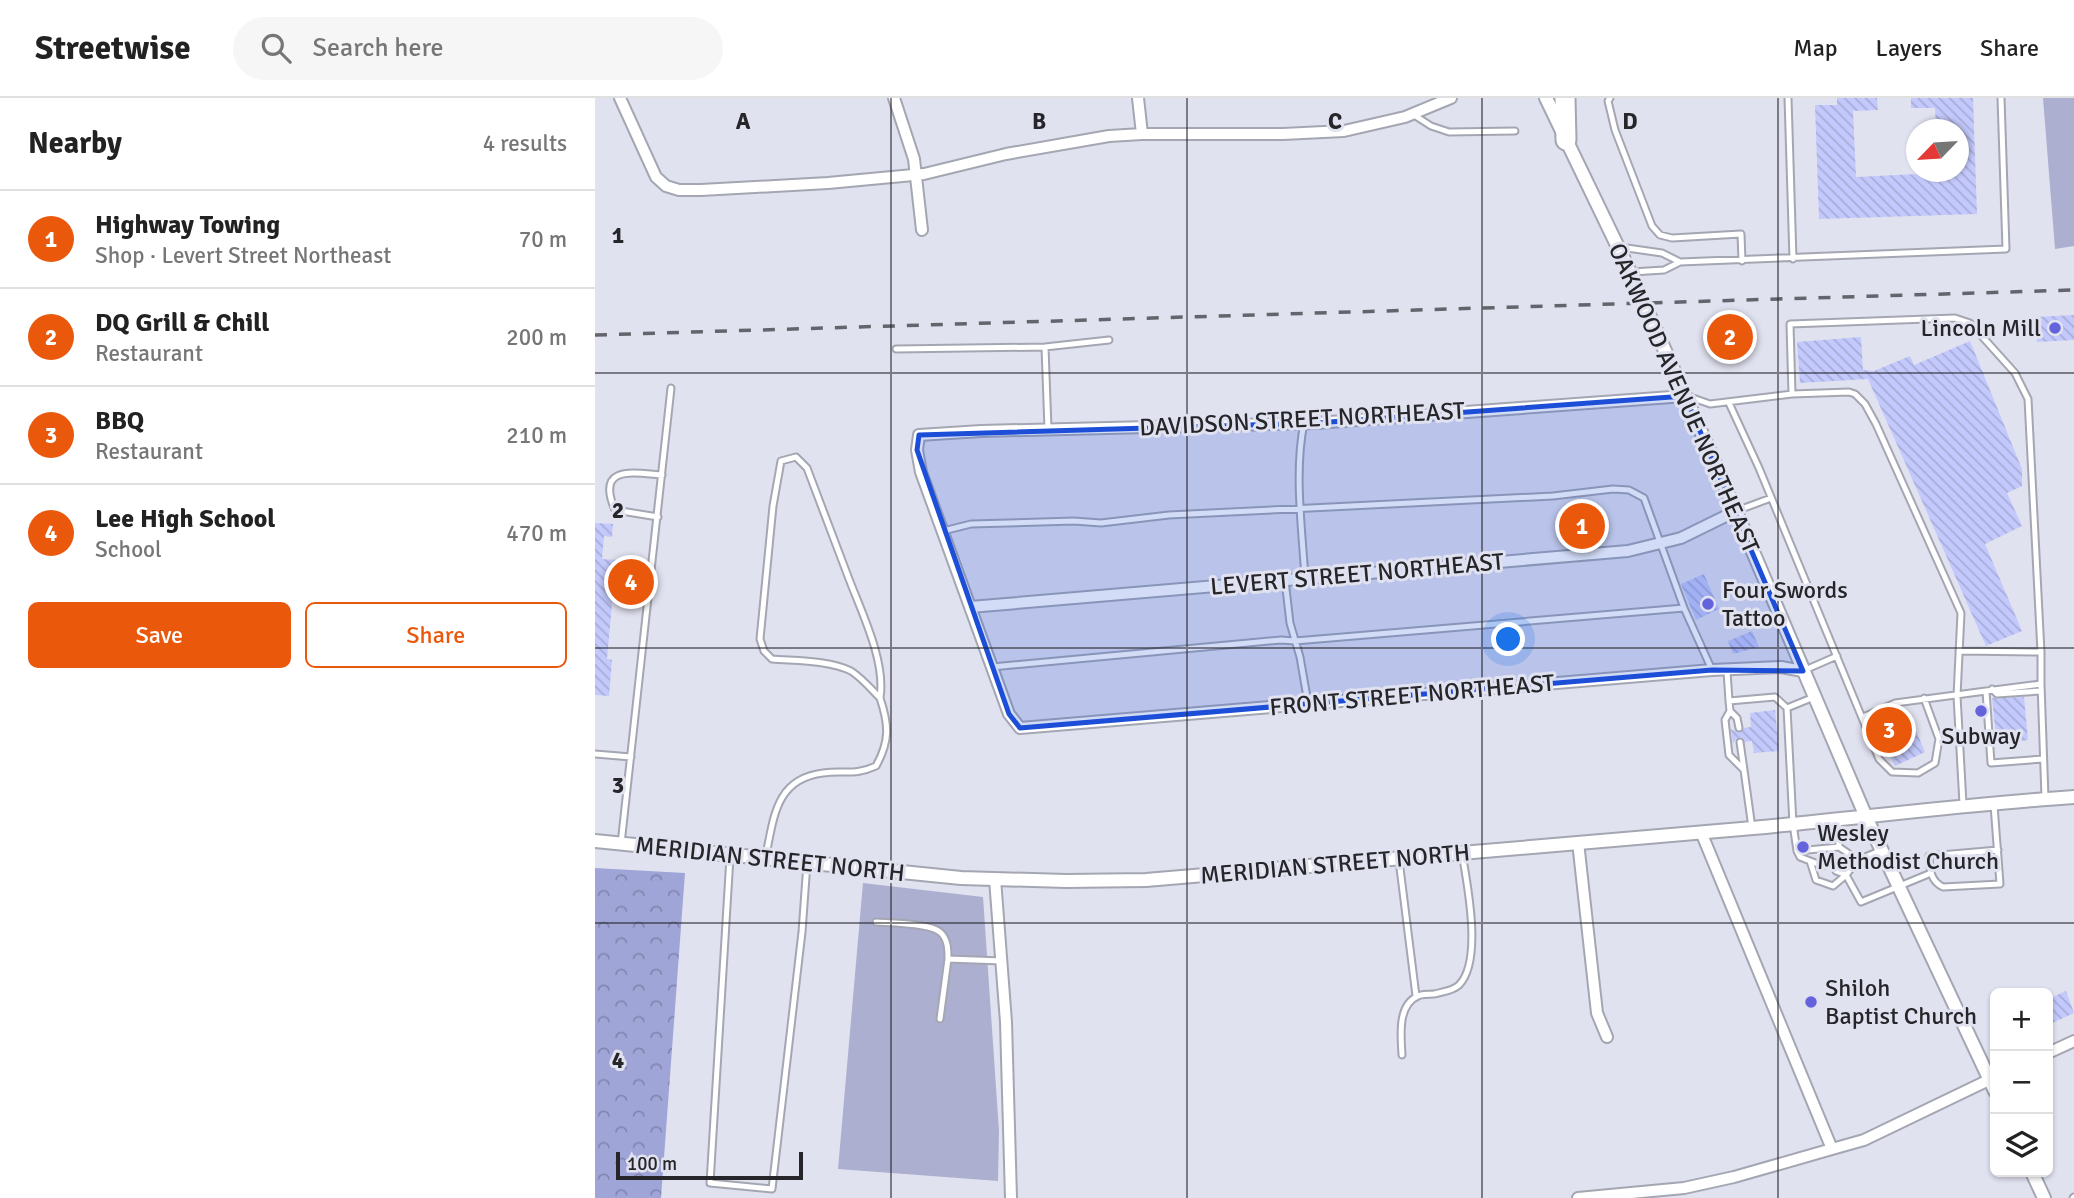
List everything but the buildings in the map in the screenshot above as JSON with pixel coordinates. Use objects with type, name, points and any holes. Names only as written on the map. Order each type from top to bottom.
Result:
[{"type":"highway","points":[[1565,98],[1566,140]]},
{"type":"street","points":[[621,98],[656,177],[666,186],[679,190],[828,183],[916,174],[1006,154],[1109,136],[1344,131],[1412,114],[1451,98]]},
{"type":"street","points":[[894,98],[914,159],[922,230]]},
{"type":"street","points":[[1138,98],[1142,134]]},
{"type":"street","name":"OAKWOOD AVENUE NORTHEAST","points":[[1546,98],[1630,272],[1736,511],[1866,817],[1990,1077]]},
{"type":"street","name":"DAVIDSON STREET NORTHEAST","points":[[943,531],[921,472],[917,450],[919,435],[1304,423],[1685,396]]},
{"type":"street","name":"LEVERT STREET NORTHEAST","points":[[970,607],[1628,551],[1681,538],[1736,511]]},
{"type":"street","points":[[943,531],[992,667]]},
{"type":"street","name":"FRONT STREET NORTHEAST","points":[[992,667],[1009,714],[1020,728],[1713,670],[1781,667],[1803,671]]},
{"type":"street","name":"MERIDIAN STREET NORTH","points":[[595,841],[961,878],[1146,880],[1752,828],[1905,811],[2074,797]]},
{"type":"street","points":[[1701,832],[1832,1149]]},
{"type":"street","points":[[1578,842],[1597,1013],[1607,1037]]},
{"type":"street","points":[[995,879],[1002,961],[1011,1198]]},
{"type":"street","points":[[2052,1051],[2074,1041]]},
{"type":"street","points":[[1578,1198],[1684,1188],[1734,1177],[1864,1140],[1990,1084]]},
{"type":"street","points":[[2034,1177],[2044,1198]]},
{"type":"lane","points":[[1610,98],[1608,101],[1615,130],[1652,226],[1660,235],[1672,238],[1741,234],[1742,261]]},
{"type":"lane","points":[[1788,98],[1793,259]]},
{"type":"lane","points":[[1630,272],[1664,270],[1680,262],[2006,249],[2001,98]]},
{"type":"lane","points":[[1412,114],[1431,126],[1449,132],[1515,131]]},
{"type":"lane","points":[[1618,247],[1662,253],[1680,262]]},
{"type":"lane","points":[[1792,394],[1790,324],[1955,318],[1970,323],[2015,373],[2028,399],[2041,652],[2045,799]]},
{"type":"lane","points":[[896,349],[1045,347],[1109,340]]},
{"type":"lane","points":[[1045,347],[1048,429]]},
{"type":"lane","points":[[621,844],[671,388]]},
{"type":"lane","points":[[1685,396],[1710,404],[1792,394],[1849,392],[1865,404],[1961,613],[1957,696],[1963,807]]},
{"type":"lane","points":[[1729,403],[1879,759],[1892,772],[1918,773],[1935,763],[1939,739],[1924,698]]},
{"type":"lane","points":[[1304,423],[1301,439],[1301,508],[1305,578]]},
{"type":"lane","points":[[765,859],[776,810],[785,790],[811,776],[824,773],[855,774],[876,766],[884,752],[888,722],[880,698],[861,678],[849,671],[837,666],[772,659],[764,651],[760,639],[773,506],[781,461],[796,457],[807,468],[866,625],[879,669],[882,685],[880,698]]},
{"type":"lane","points":[[658,517],[615,510],[606,487],[610,476],[619,472],[662,475]]},
{"type":"lane","points":[[943,531],[971,524],[1074,521],[1101,523],[1169,515],[1629,490],[1644,498],[1652,515],[1659,544],[1683,608],[1713,670]]},
{"type":"lane","points":[[1736,511],[1771,498]]},
{"type":"lane","points":[[1285,580],[1290,623],[1300,657],[1308,703]]},
{"type":"lane","points":[[992,667],[1164,649],[1295,641],[1683,608]]},
{"type":"lane","points":[[1959,651],[2041,652]]},
{"type":"lane","points":[[1803,671],[1837,656]]},
{"type":"lane","points":[[1727,671],[1730,711],[1725,720],[1729,755],[1744,770]]},
{"type":"lane","points":[[1863,717],[1895,703],[1924,698],[1989,690],[1997,694],[2041,687]]},
{"type":"lane","points":[[1989,690],[1991,763],[2043,759]]},
{"type":"lane","points":[[1729,701],[1775,696],[1787,708],[1793,824],[1797,851],[1800,857],[1823,866]]},
{"type":"lane","points":[[1787,708],[1814,697]]},
{"type":"lane","points":[[1730,711],[1737,718],[1739,728]]},
{"type":"lane","points":[[1740,742],[1752,828]]},
{"type":"lane","points":[[595,754],[631,757]]},
{"type":"lane","points":[[1994,804],[1998,850],[2000,884],[1943,887],[1935,884],[1929,856],[1998,850]]},
{"type":"lane","points":[[1838,820],[1839,847]]},
{"type":"lane","points":[[1797,851],[1839,847],[1859,860]]},
{"type":"lane","points":[[1810,861],[1816,880],[1833,886],[1859,860],[1882,850]]},
{"type":"lane","points":[[1402,1055],[1401,1028],[1405,1008],[1416,996],[1444,992],[1458,985],[1467,973],[1472,933],[1469,890],[1462,853]]},
{"type":"lane","points":[[730,855],[710,1182],[772,1189],[802,932],[807,863]]},
{"type":"lane","points":[[1398,859],[1416,996]]},
{"type":"lane","points":[[1836,872],[1846,875],[1861,902],[1931,873]]},
{"type":"lane","points":[[876,922],[933,928],[942,933],[948,944],[948,959],[940,1019]]},
{"type":"lane","points":[[948,959],[1002,961]]},
{"type":"highlighted area","points":[[1685,396],[1803,671],[1712,670],[1020,728],[1009,714],[917,450],[919,435],[1316,423]]},
{"type":"shaded area","points":[[2043,98],[2074,98],[2074,246],[2055,249]]},
{"type":"shaded area","points":[[863,883],[983,897],[999,1131],[998,1181],[838,1169]]},
{"type":"green space","points":[[595,868],[685,873],[661,1198],[595,1198]]},
{"type":"railway","points":[[595,335],[2074,290]]},
{"type":"place","name":"Lincoln Mill","points":[[2055,328]]},
{"type":"place","name":"DQ Grill & Chill","points":[[1730,337]]},
{"type":"place","name":"Highway Towing","points":[[1582,526]]},
{"type":"place","name":"Lee High School","points":[[631,582]]},
{"type":"place","name":"Four Swords Tattoo","points":[[1708,604]]},
{"type":"place","name":"Subway","points":[[1981,711]]},
{"type":"place","name":"BBQ","points":[[1889,730]]},
{"type":"place","name":"Wesley Methodist Church","points":[[1803,847]]},
{"type":"place","name":"Shiloh Baptist Church","points":[[1811,1002]]}]
